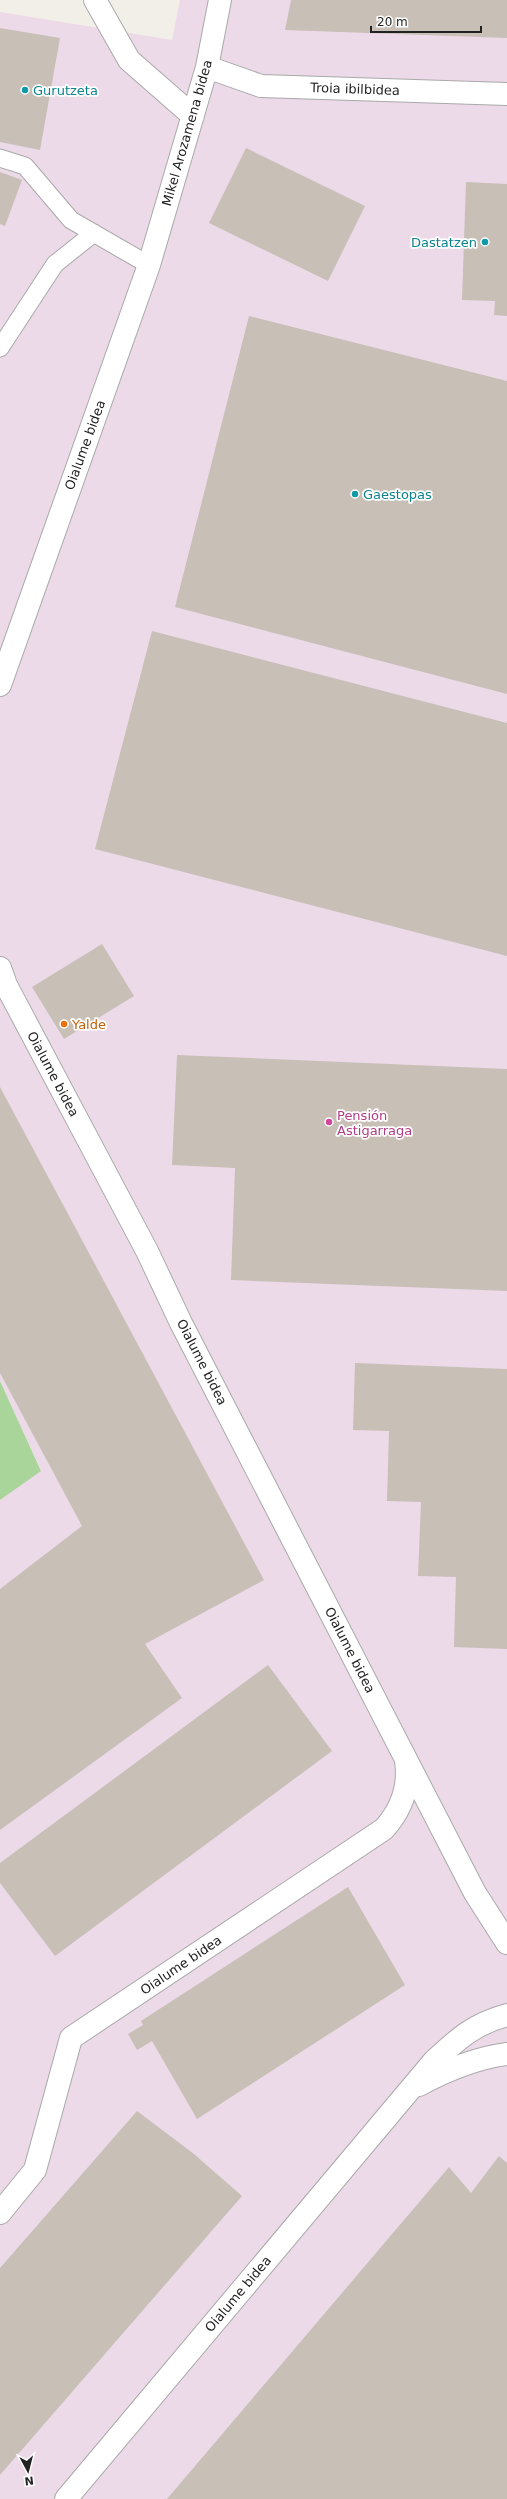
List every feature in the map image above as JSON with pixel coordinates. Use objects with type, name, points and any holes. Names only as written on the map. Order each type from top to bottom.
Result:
[{"type":"street","points":[[95,0],[129,60],[193,116]]},
{"type":"street","name":"Mikel Arozamena bidea","points":[[149,265],[207,67],[220,0]]},
{"type":"street","name":"Troia ibilbidea","points":[[207,67],[261,86],[507,94]]},
{"type":"street","name":"Oialume bidea","points":[[0,685],[149,265]]},
{"type":"street","name":"Oialume bidea","points":[[0,968],[6,986],[147,1252],[181,1323],[475,1893],[507,1943]]},
{"type":"street","name":"Oialume bidea","points":[[0,2213],[35,2170],[71,2038],[384,1830],[396,1816],[404,1799],[407,1785],[405,1756]]},
{"type":"street","name":"Oialume bidea","points":[[66,2499],[434,2061],[465,2032],[485,2021],[507,2015]]},
{"type":"street","name":"Oialume bidea","points":[[410,2090],[442,2072],[477,2060],[507,2054]]},
{"type":"lane","points":[[0,158],[25,166],[72,220],[149,265]]},
{"type":"lane","points":[[0,348],[55,264],[94,233]]},
{"type":"shaded area","points":[[180,0],[507,0],[507,2499],[0,2499],[0,1500],[41,1470],[0,1381],[0,12],[172,40]]},
{"type":"green space","points":[[0,1381],[41,1471],[0,1500]]},
{"type":"building","points":[[291,0],[507,0],[507,38],[285,30]]},
{"type":"building","name":"Gurutzeta","points":[[0,28],[60,38],[40,150],[0,142]]},
{"type":"building","points":[[246,148],[365,206],[328,281],[209,223]]},
{"type":"building","points":[[0,172],[22,180],[5,226],[0,224]]},
{"type":"building","name":"Dastatzen","points":[[466,182],[507,184],[507,316],[494,315],[495,301],[462,300]]},
{"type":"building","name":"Gaestopas","points":[[249,316],[507,381],[507,694],[175,607]]},
{"type":"building","points":[[152,631],[507,723],[507,956],[95,849]]},
{"type":"building","points":[[102,944],[134,996],[64,1039],[32,987]]},
{"type":"building","points":[[177,1055],[507,1069],[507,1291],[231,1280],[235,1168],[172,1165]]},
{"type":"building","points":[[0,1087],[264,1580],[145,1644],[182,1698],[0,1830],[0,1589],[82,1526],[0,1373]]},
{"type":"building","points":[[355,1363],[507,1369],[507,1649],[454,1647],[456,1577],[418,1576],[421,1502],[387,1501],[389,1431],[353,1430]]},
{"type":"building","points":[[268,1665],[332,1751],[55,1956],[0,1883],[0,1863]]},
{"type":"building","points":[[348,1887],[405,1985],[197,2119],[152,2041],[137,2050],[128,2034],[143,2025],[141,2021]]},
{"type":"building","points":[[137,2111],[194,2154],[242,2196],[0,2475],[0,2268]]},
{"type":"building","points":[[499,2156],[507,2163],[507,2499],[167,2499],[449,2167],[471,2193]]},
{"type":"place","name":"Gurutzeta","points":[[25,90]]},
{"type":"place","name":"Dastatzen","points":[[485,242]]},
{"type":"place","name":"Gaestopas","points":[[355,494]]},
{"type":"place","name":"Yalde","points":[[64,1024]]},
{"type":"place","name":"Pensión Astigarraga","points":[[329,1122]]}]
